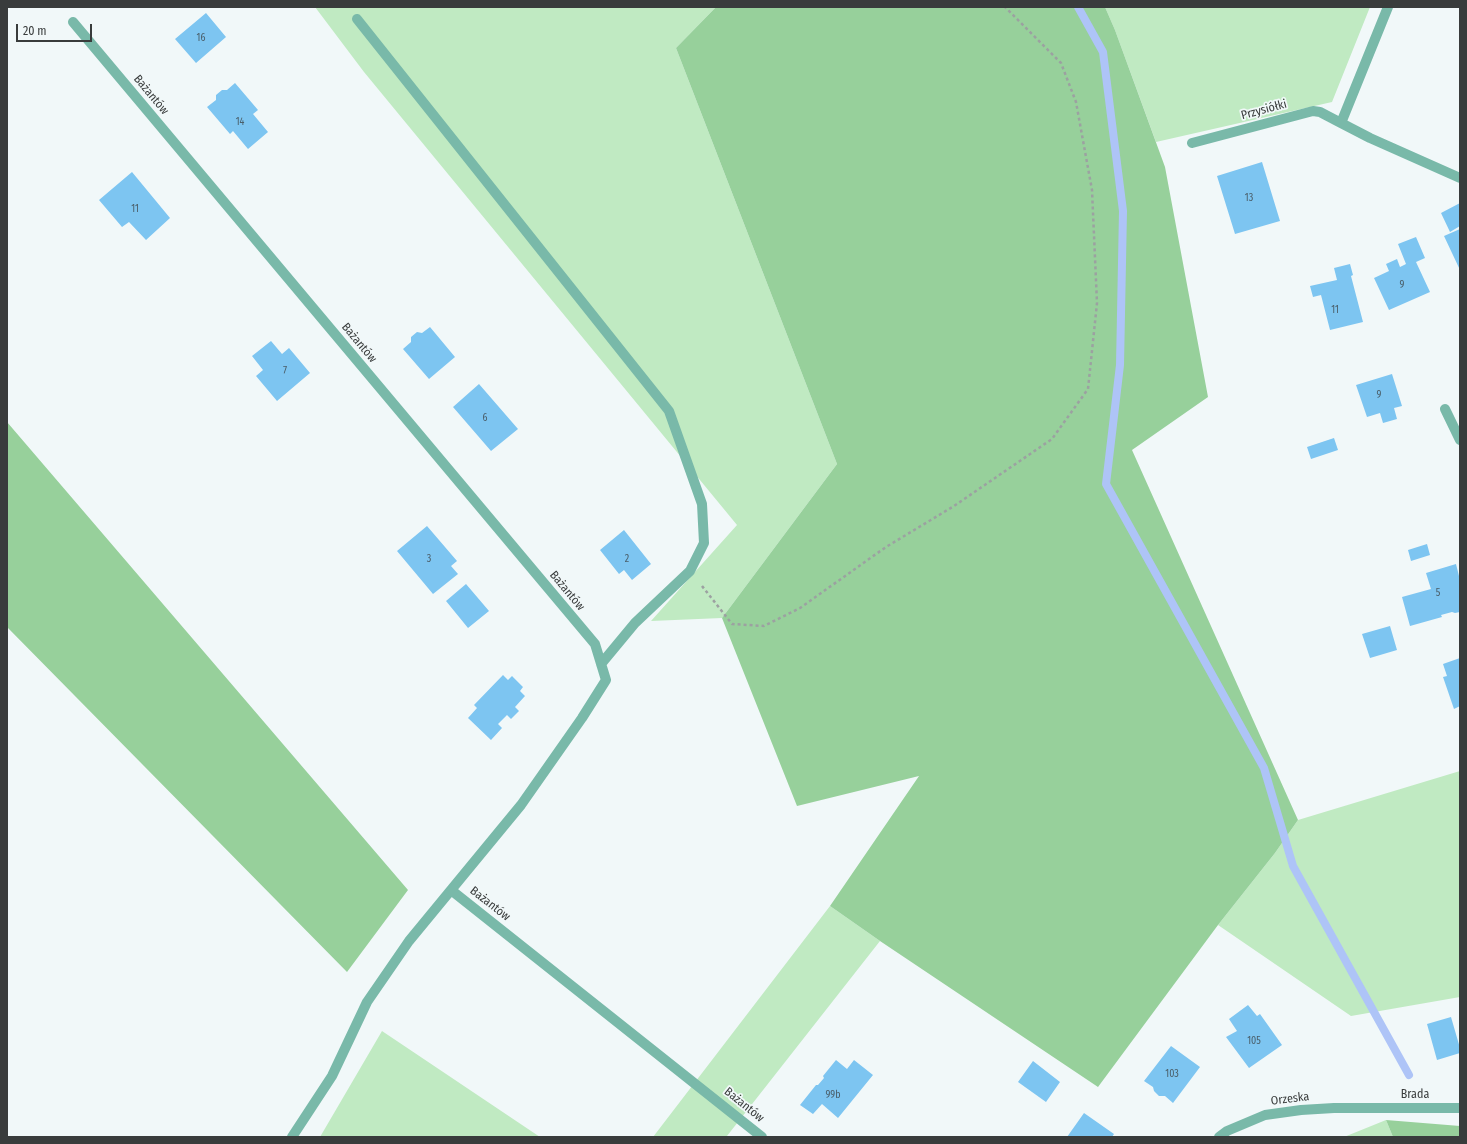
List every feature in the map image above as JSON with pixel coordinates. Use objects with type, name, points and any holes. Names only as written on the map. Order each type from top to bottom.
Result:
[{"type":"street","points":[[1341,123],[1388,7]]},
{"type":"street","points":[[357,20],[669,411],[702,504],[704,543],[690,571],[635,623],[601,664]]},
{"type":"street","name":"Bażantów","points":[[73,22],[595,644],[606,680],[582,718],[521,805],[451,890],[762,1137]]},
{"type":"street","name":"Przysiółki","points":[[1192,143],[1313,111],[1320,112],[1370,138],[1460,178]]},
{"type":"street","points":[[1445,409],[1460,440]]},
{"type":"street","points":[[292,1137],[332,1076],[367,1002],[410,941],[451,890]]},
{"type":"street","name":"Brada","points":[[1370,1108],[1460,1108]]},
{"type":"street","name":"Orzeska","points":[[1219,1137],[1227,1131],[1265,1115],[1301,1110],[1370,1108]]},
{"type":"path","points":[[690,571],[732,624],[764,626],[800,608],[886,547],[954,506],[1052,439],[1088,389],[1097,303],[1092,190],[1076,102],[1061,63],[1005,7]]},
{"type":"green space","points":[[315,7],[716,7],[676,48],[837,464],[722,618],[651,621],[737,525],[364,72]]},
{"type":"green space","points":[[716,7],[1105,7],[1115,30],[1165,167],[1208,397],[1132,450],[1298,820],[1275,853],[1218,925],[1098,1087],[830,906],[919,776],[797,806],[722,618],[837,464],[676,48]]},
{"type":"green space","points":[[1105,7],[1370,7],[1332,102],[1156,142],[1115,30]]},
{"type":"green space","points":[[7,422],[408,890],[347,972],[7,627]]},
{"type":"green space","points":[[1460,771],[1460,997],[1351,1016],[1218,925],[1275,853],[1298,820]]},
{"type":"green space","points":[[830,906],[880,941],[727,1137],[653,1137]]},
{"type":"green space","points":[[382,1031],[540,1137],[320,1137]]},
{"type":"green space","points":[[1386,1120],[1393,1137],[1344,1137]]},
{"type":"green space","points":[[1386,1120],[1460,1126],[1460,1137],[1393,1137]]},
{"type":"building","points":[[206,13],[226,37],[196,63],[175,39]]},
{"type":"building","points":[[235,83],[258,110],[253,114],[268,132],[248,149],[233,131],[230,134],[207,107],[216,100],[216,95],[222,90],[227,90]]},
{"type":"building","points":[[1262,162],[1280,221],[1235,234],[1217,176]]},
{"type":"building","points":[[132,172],[170,218],[146,240],[129,222],[122,227],[99,200]]},
{"type":"building","points":[[1460,203],[1460,226],[1450,232],[1441,213]]},
{"type":"building","points":[[1460,229],[1460,270],[1444,236]]},
{"type":"building","points":[[1416,237],[1425,258],[1416,262],[1430,292],[1389,310],[1374,278],[1389,271],[1386,264],[1397,259],[1400,267],[1406,264],[1398,244]]},
{"type":"building","points":[[1350,264],[1353,275],[1351,276],[1363,322],[1330,330],[1321,295],[1313,297],[1310,286],[1337,280],[1334,268]]},
{"type":"building","points":[[430,327],[455,357],[429,379],[403,349],[411,342],[411,337],[417,332],[422,333]]},
{"type":"building","points":[[271,341],[282,354],[289,348],[310,373],[277,401],[256,376],[263,370],[252,356]]},
{"type":"building","points":[[1392,374],[1402,406],[1394,408],[1397,419],[1383,423],[1380,413],[1367,417],[1356,385]]},
{"type":"building","points":[[479,384],[518,429],[491,451],[453,407]]},
{"type":"building","points":[[1334,438],[1338,450],[1311,459],[1307,447]]},
{"type":"building","points":[[427,526],[457,561],[451,566],[458,574],[433,594],[397,551]]},
{"type":"building","points":[[624,530],[651,564],[632,580],[624,570],[619,574],[600,550]]},
{"type":"building","points":[[1427,544],[1430,555],[1411,561],[1408,550]]},
{"type":"building","points":[[1456,564],[1460,580],[1460,612],[1452,612],[1441,615],[1442,617],[1410,626],[1402,597],[1431,589],[1426,573]]},
{"type":"building","points":[[466,584],[489,611],[468,628],[446,601]]},
{"type":"building","points":[[1390,626],[1397,650],[1370,658],[1362,634]]},
{"type":"building","points":[[1460,658],[1460,706],[1454,709],[1443,677],[1447,676],[1443,664]]},
{"type":"building","points":[[503,675],[508,680],[512,676],[523,687],[520,691],[525,696],[515,707],[519,711],[511,719],[507,715],[498,724],[502,728],[491,740],[468,718],[477,708],[474,705]]},
{"type":"building","points":[[1248,1005],[1257,1016],[1260,1014],[1282,1045],[1249,1068],[1226,1037],[1237,1031],[1229,1019]]},
{"type":"building","points":[[1451,1017],[1460,1048],[1460,1053],[1437,1060],[1427,1024]]},
{"type":"building","points":[[1171,1046],[1200,1067],[1173,1103],[1165,1096],[1159,1096],[1154,1091],[1153,1087],[1144,1081]]},
{"type":"building","points":[[836,1060],[847,1069],[854,1060],[873,1075],[838,1118],[822,1104],[813,1114],[800,1105],[816,1085],[818,1085],[824,1078],[823,1076]]},
{"type":"building","points":[[1033,1061],[1060,1082],[1046,1102],[1018,1082]]},
{"type":"building","points":[[1084,1113],[1114,1134],[1112,1137],[1067,1137]]},
{"type":"waterway","points":[[1078,7],[1103,52],[1123,211],[1120,365],[1106,484],[1264,768],[1293,866],[1409,1075]]}]
